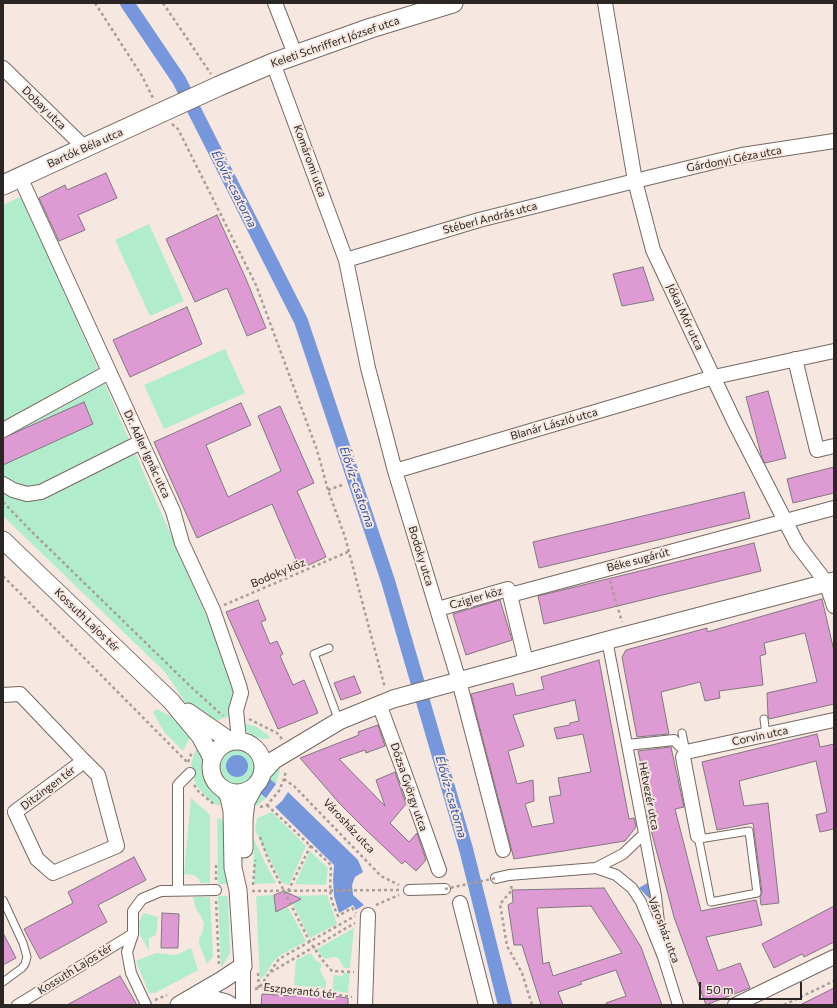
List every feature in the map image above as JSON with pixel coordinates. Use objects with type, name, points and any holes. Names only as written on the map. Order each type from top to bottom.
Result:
[{"type":"main road","name":"Keleti Schriffert József utca","points":[[163,112],[219,86],[295,54],[371,28],[453,3]]},
{"type":"main road","name":"Bartók Béla utca","points":[[3,186],[163,112]]},
{"type":"street","points":[[274,3],[295,54]]},
{"type":"street","name":"Jókai Mór utca","points":[[605,3],[635,181],[653,250],[797,544],[830,581],[834,606]]},
{"type":"street","name":"Komáromi utca","points":[[273,63],[346,260]]},
{"type":"street","name":"Dobay utca","points":[[3,68],[85,148]]},
{"type":"street","name":"Gárdonyi Géza utca","points":[[635,181],[742,155],[834,141]]},
{"type":"street","name":"Dr. Adler Ignác utca","points":[[20,177],[173,511],[182,543],[213,610],[240,686],[236,710],[241,743]]},
{"type":"street","name":"Stéberl András utca","points":[[346,260],[479,220],[635,181]]},
{"type":"street","name":"Bodoky utca","points":[[346,260],[368,368],[395,471],[459,681],[503,850]]},
{"type":"street","name":"Blanár László utca","points":[[395,471],[714,377],[834,351]]},
{"type":"street","points":[[795,359],[817,450],[834,446]]},
{"type":"street","points":[[3,430],[109,372]]},
{"type":"street","points":[[3,484],[13,490],[27,494],[41,492],[141,442]]},
{"type":"street","name":"Béke sugárút","points":[[510,594],[834,508]]},
{"type":"street","name":"Kossuth Lajos tér","points":[[3,540],[172,701],[200,736],[212,758]]},
{"type":"street","points":[[339,721],[274,760],[263,772],[259,782],[248,791],[232,793],[225,790],[214,779],[211,771],[212,758],[223,744],[241,743],[271,747],[285,744],[339,721],[386,701],[607,640],[830,581]]},
{"type":"street","name":"Czigler köz","points":[[438,609],[508,589],[510,594]]},
{"type":"street","points":[[510,594],[526,662]]},
{"type":"street","name":"Hétvezér utca","points":[[607,640],[656,896],[663,957]]},
{"type":"street","points":[[3,695],[20,694],[84,761]]},
{"type":"street","name":"Kossuth Lajos tér","points":[[172,701],[241,743]]},
{"type":"street","name":"Dózsa György utca","points":[[386,701],[403,769],[439,870]]},
{"type":"street","name":"Corvin utca","points":[[686,752],[834,720]]},
{"type":"street","points":[[627,745],[674,740],[686,752],[683,758],[698,837]]},
{"type":"street","points":[[241,743],[261,755],[263,761],[263,772]]},
{"type":"street","name":"Ditzingen tér","points":[[84,761],[98,775],[117,846],[53,874],[37,859],[15,812],[84,761]]},
{"type":"street","points":[[178,890],[178,785],[190,773]]},
{"type":"street","points":[[243,999],[250,966],[244,867],[244,819],[246,802],[254,787]]},
{"type":"street","points":[[225,790],[229,797],[232,811],[233,868],[245,890]]},
{"type":"street","points":[[596,868],[623,854],[644,834]]},
{"type":"street","name":"Városház utca","points":[[496,878],[509,875],[596,868],[616,875],[632,888],[641,902],[663,957],[678,1005]]},
{"type":"street","points":[[410,890],[446,889]]},
{"type":"street","name":"Kossuth Lajos tér","points":[[146,1005],[130,972],[127,952],[133,934],[133,911],[142,898],[162,890],[216,890]]},
{"type":"street","points":[[460,903],[486,1005]]},
{"type":"street","points":[[365,1001],[368,912]]},
{"type":"street","name":"Kossuth Lajos tér","points":[[17,1005],[133,934]]},
{"type":"street","points":[[735,1005],[834,957]]},
{"type":"street","points":[[179,1005],[222,980],[250,966]]},
{"type":"street","points":[[197,995],[226,1002],[230,1005]]},
{"type":"lane","points":[[329,648],[314,654],[339,721]]},
{"type":"lane","points":[[764,719],[766,735]]},
{"type":"lane","points":[[682,733],[686,752]]},
{"type":"lane","points":[[749,831],[757,893],[711,902],[698,837],[749,831]]},
{"type":"lane","points":[[3,900],[23,943],[27,957],[22,968],[3,982]]},
{"type":"path","points":[[95,3],[142,76],[163,112],[178,129],[256,285],[316,450],[328,490],[350,551],[384,682],[386,701]]},
{"type":"path","points":[[163,3],[219,86]]},
{"type":"path","points":[[328,490],[342,485]]},
{"type":"path","points":[[3,502],[190,686],[227,719],[237,716],[250,719],[278,733],[285,744]]},
{"type":"path","name":"Bodoky köz","points":[[213,610],[350,551]]},
{"type":"path","points":[[606,569],[623,627]]},
{"type":"path","points":[[3,576],[188,762],[194,786],[199,792],[217,806]]},
{"type":"path","name":"Városház utca","points":[[284,779],[294,786],[381,876],[410,890]]},
{"type":"path","name":"Eszperantó tér","points":[[267,805],[331,865],[330,890],[332,902],[338,916],[352,908],[356,913],[364,908],[368,912]]},
{"type":"path","points":[[260,836],[268,859],[310,942],[332,971],[366,972]]},
{"type":"path","points":[[288,891],[311,845]]},
{"type":"path","points":[[245,890],[255,852]]},
{"type":"path","points":[[509,875],[512,890],[500,904],[507,946],[522,973],[532,1005]]},
{"type":"path","points":[[446,889],[496,878]]},
{"type":"path","points":[[216,890],[218,960],[219,973],[222,980]]},
{"type":"path","points":[[245,890],[410,890]]},
{"type":"path","points":[[245,890],[253,898]]},
{"type":"path","name":"Eszperantó tér","points":[[270,972],[314,947],[368,912],[410,890]]},
{"type":"path","points":[[243,999],[259,988],[279,959],[368,912]]},
{"type":"path","name":"Eszperantó tér","points":[[250,966],[259,988],[297,992],[304,990],[365,1001]]},
{"type":"path","points":[[784,1005],[834,981]]},
{"type":"green space","points":[[22,196],[236,683],[234,715],[212,722],[185,702],[165,672],[3,516],[3,205]]},
{"type":"green space","points":[[149,224],[184,301],[150,316],[115,240]]},
{"type":"green space","points":[[225,349],[245,393],[164,429],[144,385]]},
{"type":"green space","points":[[157,709],[172,717],[191,735],[183,751],[164,732],[153,712]]},
{"type":"green space","points":[[244,723],[257,727],[270,738],[263,739],[254,737],[246,731]]},
{"type":"green space","points":[[198,745],[202,753],[203,774],[210,787],[220,799],[220,805],[217,805],[209,800],[196,785],[191,764]]},
{"type":"green space","points":[[237,746],[245,748],[251,752],[255,758],[257,766],[255,774],[251,780],[245,784],[237,786],[229,784],[223,780],[219,774],[217,766],[219,758],[223,752],[229,748]]},
{"type":"green space","points":[[280,763],[280,770],[276,784],[270,779],[271,774]]},
{"type":"green space","points":[[260,793],[266,798],[258,805],[253,806]]},
{"type":"green space","points":[[191,798],[210,815],[210,883],[200,883],[199,879],[194,875],[184,874]]},
{"type":"green space","points":[[272,812],[306,846],[289,885],[282,883],[255,830],[257,818]]},
{"type":"green space","points":[[217,818],[226,821],[227,884],[218,884]]},
{"type":"green space","points":[[254,840],[271,874],[276,883],[254,884]]},
{"type":"green space","points":[[310,851],[328,868],[326,885],[295,884]]},
{"type":"green space","points":[[274,895],[277,912],[288,907],[306,941],[279,956],[273,962],[265,975],[260,979],[256,896]]},
{"type":"green space","points":[[327,895],[337,924],[310,938],[293,904],[297,901],[295,896]]},
{"type":"green space","points":[[218,896],[228,896],[230,953],[222,967],[221,967]]},
{"type":"green space","points":[[193,897],[210,897],[213,956],[207,964],[199,944],[199,938],[202,934],[204,924],[196,909]]},
{"type":"green space","points":[[143,913],[158,917],[156,935],[149,938],[149,951],[140,935],[139,923]]},
{"type":"green space","points":[[354,928],[350,968],[344,968],[339,959],[335,957],[324,959],[317,949]]},
{"type":"green space","points":[[191,948],[198,970],[155,993],[149,993],[136,961],[156,953],[176,955]]},
{"type":"green space","points":[[311,953],[316,961],[322,964],[320,970],[326,982],[326,989],[294,985],[296,960]]},
{"type":"green space","points":[[343,973],[350,973],[348,993],[332,991],[334,975],[343,976]]},
{"type":"water","points":[[233,755],[241,755],[248,762],[248,770],[241,777],[233,777],[226,770],[226,762]]},
{"type":"water","points":[[270,779],[276,784],[266,798],[260,793]]},
{"type":"water","points":[[288,792],[358,860],[363,872],[355,877],[352,885],[353,895],[364,905],[356,910],[353,905],[339,913],[334,896],[334,865],[275,807],[282,801]]},
{"type":"water","points":[[649,882],[652,904],[649,898],[639,888]]},
{"type":"building","points":[[106,173],[117,198],[78,215],[85,230],[59,241],[39,198],[65,185],[67,190]]},
{"type":"building","points":[[217,215],[266,328],[247,336],[227,288],[195,302],[166,239]]},
{"type":"building","points":[[643,267],[654,300],[622,306],[613,274]]},
{"type":"building","points":[[187,307],[202,344],[130,377],[113,340]]},
{"type":"building","points":[[768,391],[786,458],[765,463],[762,458],[746,397]]},
{"type":"building","points":[[84,402],[93,424],[3,465],[3,438]]},
{"type":"building","points":[[241,403],[251,425],[206,445],[228,497],[281,471],[258,416],[280,406],[314,483],[297,491],[326,557],[300,569],[272,504],[197,538],[154,442]]},
{"type":"building","points":[[834,467],[834,493],[793,503],[787,479]]},
{"type":"building","points":[[744,492],[750,518],[539,568],[533,542]]},
{"type":"building","points":[[754,543],[761,571],[544,624],[538,596]]},
{"type":"building","points":[[822,599],[834,651],[834,704],[769,719],[767,693],[817,682],[805,633],[764,643],[766,654],[760,656],[763,685],[719,691],[720,698],[705,701],[700,682],[661,692],[669,734],[637,737],[622,657],[626,650],[707,628],[707,632]]},
{"type":"building","points":[[258,600],[266,620],[261,622],[270,644],[277,641],[283,654],[280,656],[293,685],[304,680],[318,713],[278,729],[226,612]]},
{"type":"building","points":[[500,600],[512,640],[466,655],[453,614]]},
{"type":"building","points":[[599,660],[629,819],[634,818],[636,827],[625,841],[514,859],[471,694],[513,683],[516,696],[544,689],[541,677]],"holes":[[[575,700],[579,721],[570,723],[570,725],[554,728],[557,739],[583,734],[591,772],[558,778],[561,795],[549,797],[554,823],[532,827],[525,804],[534,801],[533,780],[517,784],[508,751],[524,746],[513,715]]]},
{"type":"building","points":[[354,676],[361,693],[341,700],[334,683]]},
{"type":"building","points":[[378,725],[385,746],[366,753],[365,750],[339,759],[385,806],[376,780],[395,772],[406,804],[390,823],[409,842],[417,833],[426,860],[416,871],[405,861],[402,864],[365,829],[340,804],[300,758],[359,735],[358,732]]},
{"type":"building","points":[[817,734],[820,747],[834,744],[834,829],[820,832],[816,815],[827,812],[816,761],[739,781],[744,806],[768,803],[779,903],[761,905],[760,897],[762,892],[753,823],[717,830],[702,762]]},
{"type":"building","points":[[671,747],[684,807],[675,809],[701,911],[756,900],[762,925],[706,937],[718,971],[740,963],[750,988],[706,1005],[674,917],[647,815],[652,814],[638,751]]},
{"type":"building","points":[[134,857],[146,880],[98,905],[107,922],[40,959],[24,929],[73,903],[68,892]]},
{"type":"building","points":[[604,888],[641,947],[662,1005],[606,1005],[606,1003],[626,996],[616,970],[580,982],[582,984],[558,992],[563,1005],[541,1005],[522,945],[514,945],[508,905],[513,902],[512,890]],"holes":[[[591,906],[622,953],[553,976],[549,962],[543,964],[537,908]]]},
{"type":"building","points":[[284,891],[301,899],[276,912],[274,895]]},
{"type":"building","points":[[834,906],[834,942],[804,957],[802,954],[774,968],[762,944]]},
{"type":"building","points":[[162,913],[179,914],[178,948],[161,948]]},
{"type":"building","points":[[3,933],[16,958],[3,965]]},
{"type":"building","points":[[120,976],[137,1005],[67,1005]]},
{"type":"building","points":[[834,988],[834,1005],[800,1005]]},
{"type":"building","points":[[306,992],[348,998],[348,1005],[261,1005],[262,994],[294,996]]},
{"type":"waterway","name":"Élővíz-csatorna","points":[[127,3],[179,80],[301,321],[388,581],[466,849],[505,1005]]}]
